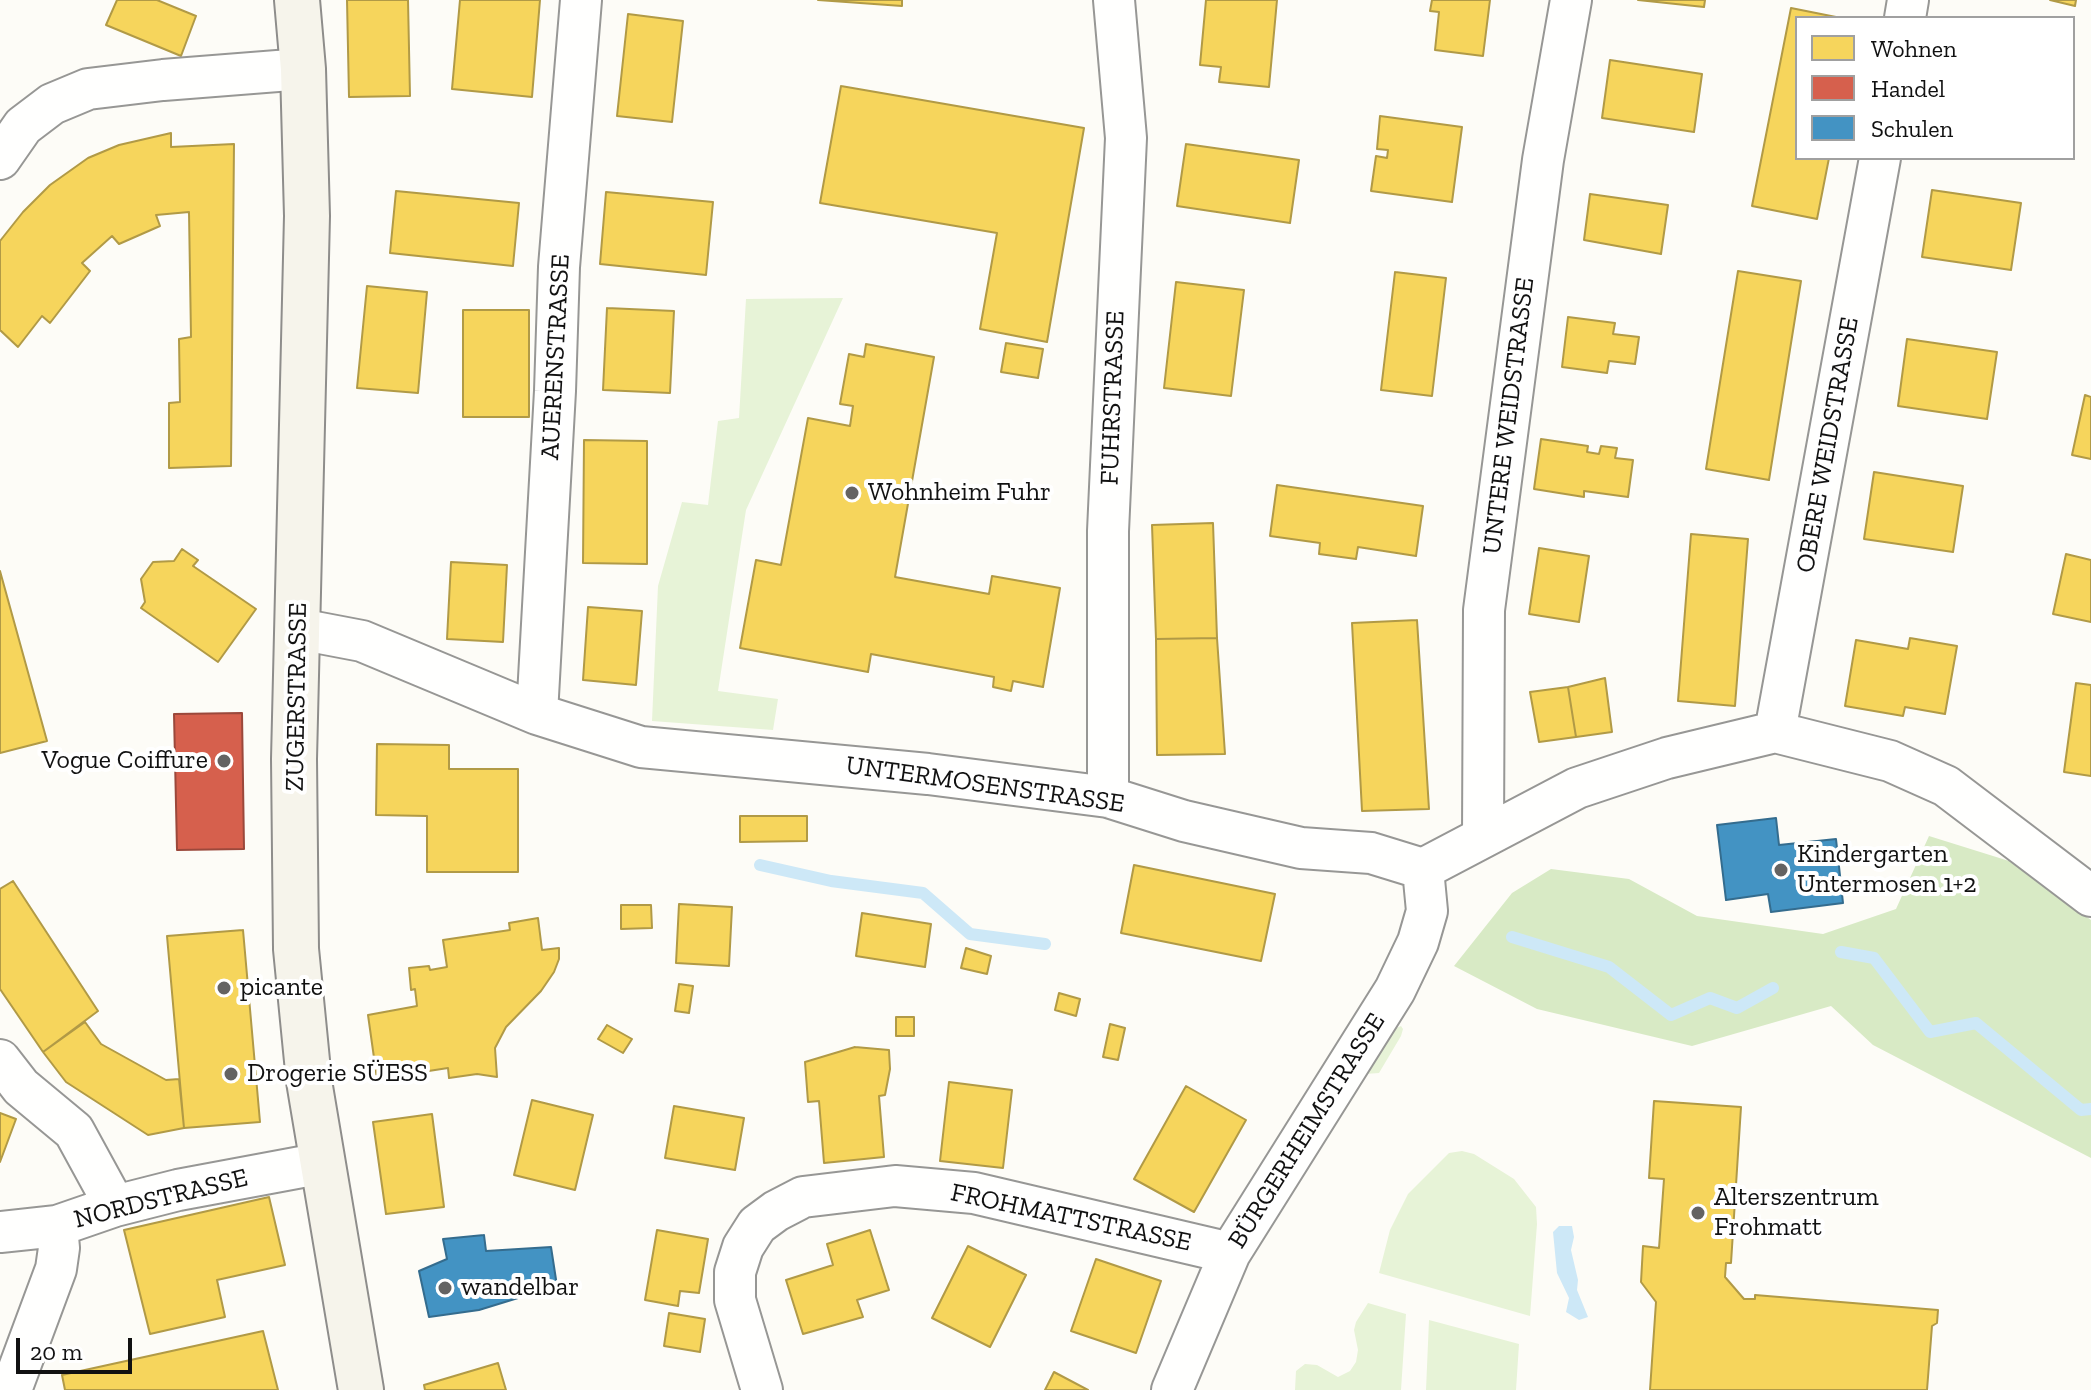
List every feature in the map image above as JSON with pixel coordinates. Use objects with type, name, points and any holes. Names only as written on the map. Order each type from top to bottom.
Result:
[{"type":"main road","name":"ZUGERSTRASSE","points":[[297,0],[303,69],[307,216],[294,759],[296,949],[309,1081],[361,1390]]},
{"type":"street","name":"AUERENSTRASSE","points":[[537,714],[559,267],[581,0]]},
{"type":"street","name":"FUHRSTRASSE","points":[[1108,797],[1108,531],[1126,138],[1114,0]]},
{"type":"street","name":"UNTERE WEIDSTRASSE","points":[[1483,836],[1484,610],[1543,160],[1571,0]]},
{"type":"street","points":[[0,159],[23,126],[52,104],[88,89],[303,69]]},
{"type":"street","name":"OBERE WEIDSTRASSE","points":[[1775,732],[1880,160]]},
{"type":"street","name":"UNTERMOSENSTRASSE","points":[[299,629],[362,641],[537,714],[641,747],[928,774],[1108,797],[1184,821],[1301,848],[1371,853],[1423,869]]},
{"type":"street","points":[[1423,869],[1577,788],[1667,758],[1775,732],[1890,761],[1946,786],[2091,896]]},
{"type":"street","name":"BÜRGERHEIMSTRASSE","points":[[1172,1390],[1230,1253],[1395,990],[1418,942],[1427,911],[1423,869]]},
{"type":"street","points":[[0,1060],[21,1087],[74,1131],[115,1206]]},
{"type":"street","name":"NORDSTRASSE","points":[[0,1232],[57,1226],[115,1206],[178,1190],[323,1163]]},
{"type":"street","name":"FROHMATTSTRASSE","points":[[762,1390],[735,1300],[735,1272],[743,1247],[757,1225],[803,1197],[895,1186],[974,1193],[1230,1253]]},
{"type":"street","points":[[11,1390],[56,1269],[59,1248],[57,1226]]},
{"type":"green space","points":[[843,298],[746,510],[718,691],[778,699],[773,730],[652,721],[658,586],[682,502],[708,505],[718,421],[739,418],[746,299]]},
{"type":"green space","points":[[1929,836],[2009,861],[2091,920],[2091,1158],[1873,1045],[1831,1006],[1692,1046],[1537,1009],[1454,966],[1512,893],[1551,869],[1629,879],[1697,916],[1823,934],[1896,909]]},
{"type":"green space","points":[[1401,1026],[1401,1036],[1379,1073],[1365,1074],[1394,1029]]},
{"type":"green space","points":[[1462,1151],[1474,1154],[1514,1179],[1536,1207],[1530,1316],[1379,1273],[1390,1230],[1408,1194],[1449,1153]]},
{"type":"green space","points":[[1368,1303],[1406,1314],[1401,1390],[1295,1390],[1296,1371],[1305,1364],[1317,1365],[1338,1377],[1350,1371],[1356,1362],[1358,1350],[1354,1330],[1356,1322]]},
{"type":"green space","points":[[1429,1320],[1519,1344],[1516,1390],[1426,1390]]},
{"type":"water","points":[[1559,1226],[1572,1226],[1574,1237],[1571,1250],[1578,1280],[1577,1290],[1588,1317],[1579,1320],[1566,1312],[1569,1298],[1557,1273],[1553,1232]]},
{"type":"building: Wohnen","points":[[117,0],[157,0],[196,16],[181,56],[106,25]]},
{"type":"building: Wohnen","points":[[347,0],[408,0],[410,96],[349,97]]},
{"type":"building: Wohnen","points":[[460,0],[540,0],[532,97],[452,89]]},
{"type":"building: Wohnen","points":[[818,0],[902,0],[902,6]]},
{"type":"building: Wohnen","points":[[1206,0],[1277,0],[1269,87],[1219,82],[1221,67],[1200,65]]},
{"type":"building: Wohnen","points":[[1432,0],[1490,0],[1483,56],[1435,50],[1439,12],[1430,11]]},
{"type":"building: Wohnen","points":[[1638,0],[1705,0],[1704,7]]},
{"type":"building: Wohnen","points":[[2050,0],[2076,0],[2075,6]]},
{"type":"building: Wohnen","points":[[1791,8],[1831,16],[1795,16],[1795,160],[1829,160],[1817,219],[1752,206]]},
{"type":"building: Wohnen","points":[[628,14],[683,21],[672,122],[617,116]]},
{"type":"building: Wohnen","points":[[1610,60],[1702,74],[1694,132],[1602,118]]},
{"type":"building: Wohnen","points":[[841,86],[1084,128],[1047,342],[980,329],[997,233],[820,203]]},
{"type":"building: Wohnen","points":[[1380,116],[1462,127],[1452,202],[1371,191],[1376,156],[1387,158],[1388,150],[1377,149]]},
{"type":"building: Wohnen","points":[[171,133],[171,147],[234,144],[231,466],[169,468],[169,403],[180,402],[179,339],[191,337],[189,212],[156,215],[160,226],[119,244],[112,236],[82,263],[90,271],[50,323],[42,316],[18,347],[0,330],[0,241],[23,212],[50,185],[88,158],[119,145]]},
{"type":"building: Wohnen","points":[[1186,144],[1299,160],[1290,223],[1177,206]]},
{"type":"building: Wohnen","points":[[1932,190],[2021,203],[2011,270],[1922,257]]},
{"type":"building: Wohnen","points":[[396,191],[519,203],[513,266],[390,253]]},
{"type":"building: Wohnen","points":[[606,192],[713,202],[706,275],[600,264]]},
{"type":"building: Wohnen","points":[[1590,194],[1668,205],[1661,254],[1584,240]]},
{"type":"building: Wohnen","points":[[1738,271],[1801,281],[1769,480],[1706,469]]},
{"type":"building: Wohnen","points":[[1395,272],[1446,278],[1432,396],[1381,390]]},
{"type":"building: Wohnen","points":[[1176,282],[1244,290],[1231,396],[1164,388]]},
{"type":"building: Wohnen","points":[[367,286],[427,292],[418,393],[357,388]]},
{"type":"building: Wohnen","points":[[607,308],[674,311],[670,393],[603,390]]},
{"type":"building: Wohnen","points":[[463,310],[529,310],[529,417],[463,417]]},
{"type":"building: Wohnen","points":[[1568,317],[1615,323],[1613,334],[1639,337],[1635,364],[1609,361],[1607,373],[1562,367]]},
{"type":"building: Wohnen","points":[[1907,339],[1997,352],[1987,419],[1898,406]]},
{"type":"building: Wohnen","points":[[1006,343],[1043,349],[1038,378],[1001,372]]},
{"type":"building: Wohnen","name":"Wohnheim Fuhr","points":[[866,344],[934,357],[895,577],[989,594],[992,576],[1060,588],[1043,687],[1013,681],[1011,691],[993,687],[994,677],[871,654],[868,672],[740,648],[756,560],[781,565],[808,418],[850,426],[853,406],[840,404],[849,354],[864,357]]},
{"type":"building: Wohnen","points":[[2085,395],[2091,397],[2091,459],[2072,455]]},
{"type":"building: Wohnen","points":[[1541,439],[1588,446],[1587,452],[1599,454],[1601,446],[1617,448],[1615,458],[1633,460],[1628,497],[1584,491],[1584,497],[1534,489]]},
{"type":"building: Wohnen","points":[[584,440],[647,441],[647,564],[583,563]]},
{"type":"building: Wohnen","points":[[1874,472],[1963,486],[1953,552],[1864,539]]},
{"type":"building: Wohnen","points":[[1277,485],[1423,506],[1416,556],[1358,547],[1356,559],[1319,554],[1320,543],[1270,536]]},
{"type":"building: Wohnen","points":[[1213,523],[1217,638],[1156,639],[1152,525]]},
{"type":"building: Wohnen","points":[[1691,534],[1748,539],[1735,706],[1678,701]]},
{"type":"building: Wohnen","points":[[1539,548],[1589,556],[1579,622],[1529,614]]},
{"type":"building: Wohnen","points":[[182,549],[198,560],[193,566],[256,609],[218,662],[141,608],[145,602],[141,579],[153,562],[174,561]]},
{"type":"building: Wohnen","points":[[2066,554],[2091,560],[2091,622],[2053,614]]},
{"type":"building: Wohnen","points":[[451,562],[507,565],[503,642],[447,639]]},
{"type":"building: Wohnen","points":[[0,571],[47,741],[0,753]]},
{"type":"building: Wohnen","points":[[588,607],[642,611],[636,685],[583,680]]},
{"type":"building: Wohnen","points":[[1417,620],[1429,809],[1362,811],[1352,623]]},
{"type":"building: Wohnen","points":[[1217,638],[1225,754],[1157,755],[1156,639]]},
{"type":"building: Wohnen","points":[[1910,638],[1957,646],[1945,714],[1905,707],[1903,716],[1845,706],[1856,640],[1908,649]]},
{"type":"building: Wohnen","points":[[1605,678],[1612,732],[1576,737],[1568,687]]},
{"type":"building: Wohnen","points":[[2076,683],[2091,685],[2091,776],[2064,772]]},
{"type":"building: Wohnen","points":[[1568,687],[1576,737],[1539,742],[1530,692]]},
{"type":"building: Wohnen","points":[[377,744],[449,745],[449,769],[518,769],[518,872],[427,872],[427,816],[376,815]]},
{"type":"building: Wohnen","points":[[740,816],[807,816],[807,841],[740,842]]},
{"type":"building: Wohnen","points":[[1134,865],[1275,894],[1261,961],[1121,933]]},
{"type":"building: Wohnen","points":[[13,881],[98,1011],[43,1052],[0,989],[0,889]]},
{"type":"building: Wohnen","points":[[679,904],[732,907],[729,966],[676,963]]},
{"type":"building: Wohnen","points":[[621,905],[651,905],[652,928],[621,929]]},
{"type":"building: Wohnen","points":[[862,913],[931,924],[925,967],[856,956]]},
{"type":"building: Wohnen","points":[[538,918],[542,950],[559,948],[559,959],[541,991],[506,1027],[495,1048],[497,1077],[477,1074],[449,1078],[448,1068],[377,1079],[368,1015],[417,1006],[415,989],[411,990],[409,968],[429,966],[430,970],[447,967],[443,940],[510,930],[509,923]]},
{"type":"building: Wohnen","points":[[243,930],[260,1122],[184,1128],[167,936]]},
{"type":"building: Wohnen","points":[[966,948],[991,956],[987,974],[961,968]]},
{"type":"building: Wohnen","points":[[679,984],[693,986],[689,1013],[675,1011]]},
{"type":"building: Wohnen","points":[[1059,993],[1080,999],[1076,1016],[1055,1010]]},
{"type":"building: Wohnen","points":[[896,1017],[914,1017],[914,1036],[896,1036]]},
{"type":"building: Wohnen","points":[[85,1022],[101,1044],[166,1080],[179,1079],[184,1128],[148,1135],[66,1082],[43,1052]]},
{"type":"building: Wohnen","points":[[1110,1024],[1125,1028],[1118,1060],[1103,1057]]},
{"type":"building: Wohnen","points":[[607,1025],[632,1039],[623,1053],[598,1039]]},
{"type":"building: Wohnen","points":[[855,1047],[889,1050],[890,1069],[885,1095],[879,1096],[884,1157],[824,1163],[819,1101],[808,1102],[805,1062]]},
{"type":"building: Wohnen","points":[[949,1082],[1012,1090],[1003,1168],[940,1161]]},
{"type":"building: Wohnen","points":[[1186,1086],[1246,1120],[1194,1212],[1134,1179]]},
{"type":"building: Wohnen","points":[[532,1100],[593,1115],[575,1190],[514,1175]]},
{"type":"building: Wohnen","name":"Alterszentrum Frohmatt","points":[[1654,1101],[1741,1107],[1731,1263],[1726,1263],[1725,1277],[1744,1299],[1755,1299],[1755,1295],[1938,1310],[1937,1323],[1932,1326],[1927,1390],[1650,1390],[1656,1302],[1641,1282],[1643,1246],[1659,1248],[1664,1179],[1649,1178]]},
{"type":"building: Wohnen","points":[[674,1106],[744,1118],[735,1170],[665,1158]]},
{"type":"building: Wohnen","points":[[0,1113],[16,1119],[0,1162]]},
{"type":"building: Wohnen","points":[[432,1114],[444,1207],[386,1214],[373,1122]]},
{"type":"building: Wohnen","points":[[269,1197],[285,1265],[217,1280],[225,1317],[150,1334],[124,1230]]},
{"type":"building: Wohnen","points":[[657,1230],[708,1239],[699,1293],[680,1291],[678,1306],[645,1300]]},
{"type":"building: Wohnen","points":[[870,1230],[889,1290],[857,1300],[863,1317],[803,1334],[786,1280],[833,1265],[827,1244]]},
{"type":"building: Wohnen","points":[[968,1246],[1026,1275],[990,1347],[932,1318]]},
{"type":"building: Wohnen","points":[[1096,1259],[1161,1281],[1136,1353],[1071,1331]]},
{"type":"building: Wohnen","points":[[669,1313],[705,1319],[700,1352],[664,1346]]},
{"type":"building: Wohnen","points":[[263,1331],[278,1390],[65,1390],[62,1375]]},
{"type":"building: Wohnen","points":[[498,1363],[506,1390],[425,1390],[424,1385]]},
{"type":"building: Wohnen","points":[[1054,1372],[1088,1390],[1045,1390]]},
{"type":"building: Handel","points":[[242,713],[244,849],[177,850],[174,714]]},
{"type":"building: Schulen","name":"Kindergarten Untermosen 1+2","points":[[1776,818],[1779,845],[1836,839],[1843,903],[1771,912],[1768,894],[1726,900],[1717,825]]},
{"type":"building: Schulen","points":[[484,1235],[486,1251],[551,1247],[557,1286],[479,1310],[429,1317],[419,1271],[447,1259],[443,1239]]},
{"type":"waterway","points":[[760,865],[831,881],[923,893],[970,934],[1045,944]]},
{"type":"waterway","points":[[1512,937],[1609,967],[1671,1015],[1710,998],[1737,1008],[1773,988]]},
{"type":"waterway","points":[[1841,952],[1874,958],[1930,1032],[1976,1023],[2081,1110],[2091,1109]]},
{"type":"place","name":"Wohnheim Fuhr","points":[[852,493]]},
{"type":"place","name":"Vogue Coiffure","points":[[224,761]]},
{"type":"place","name":"Kindergarten Untermosen 1+2","points":[[1781,870]]},
{"type":"place","name":"picante","points":[[224,988]]},
{"type":"place","name":"Drogerie SÜESS","points":[[231,1074]]},
{"type":"place","name":"Alterszentrum Frohmatt","points":[[1698,1213]]},
{"type":"place","name":"wandelbar","points":[[445,1288]]}]
